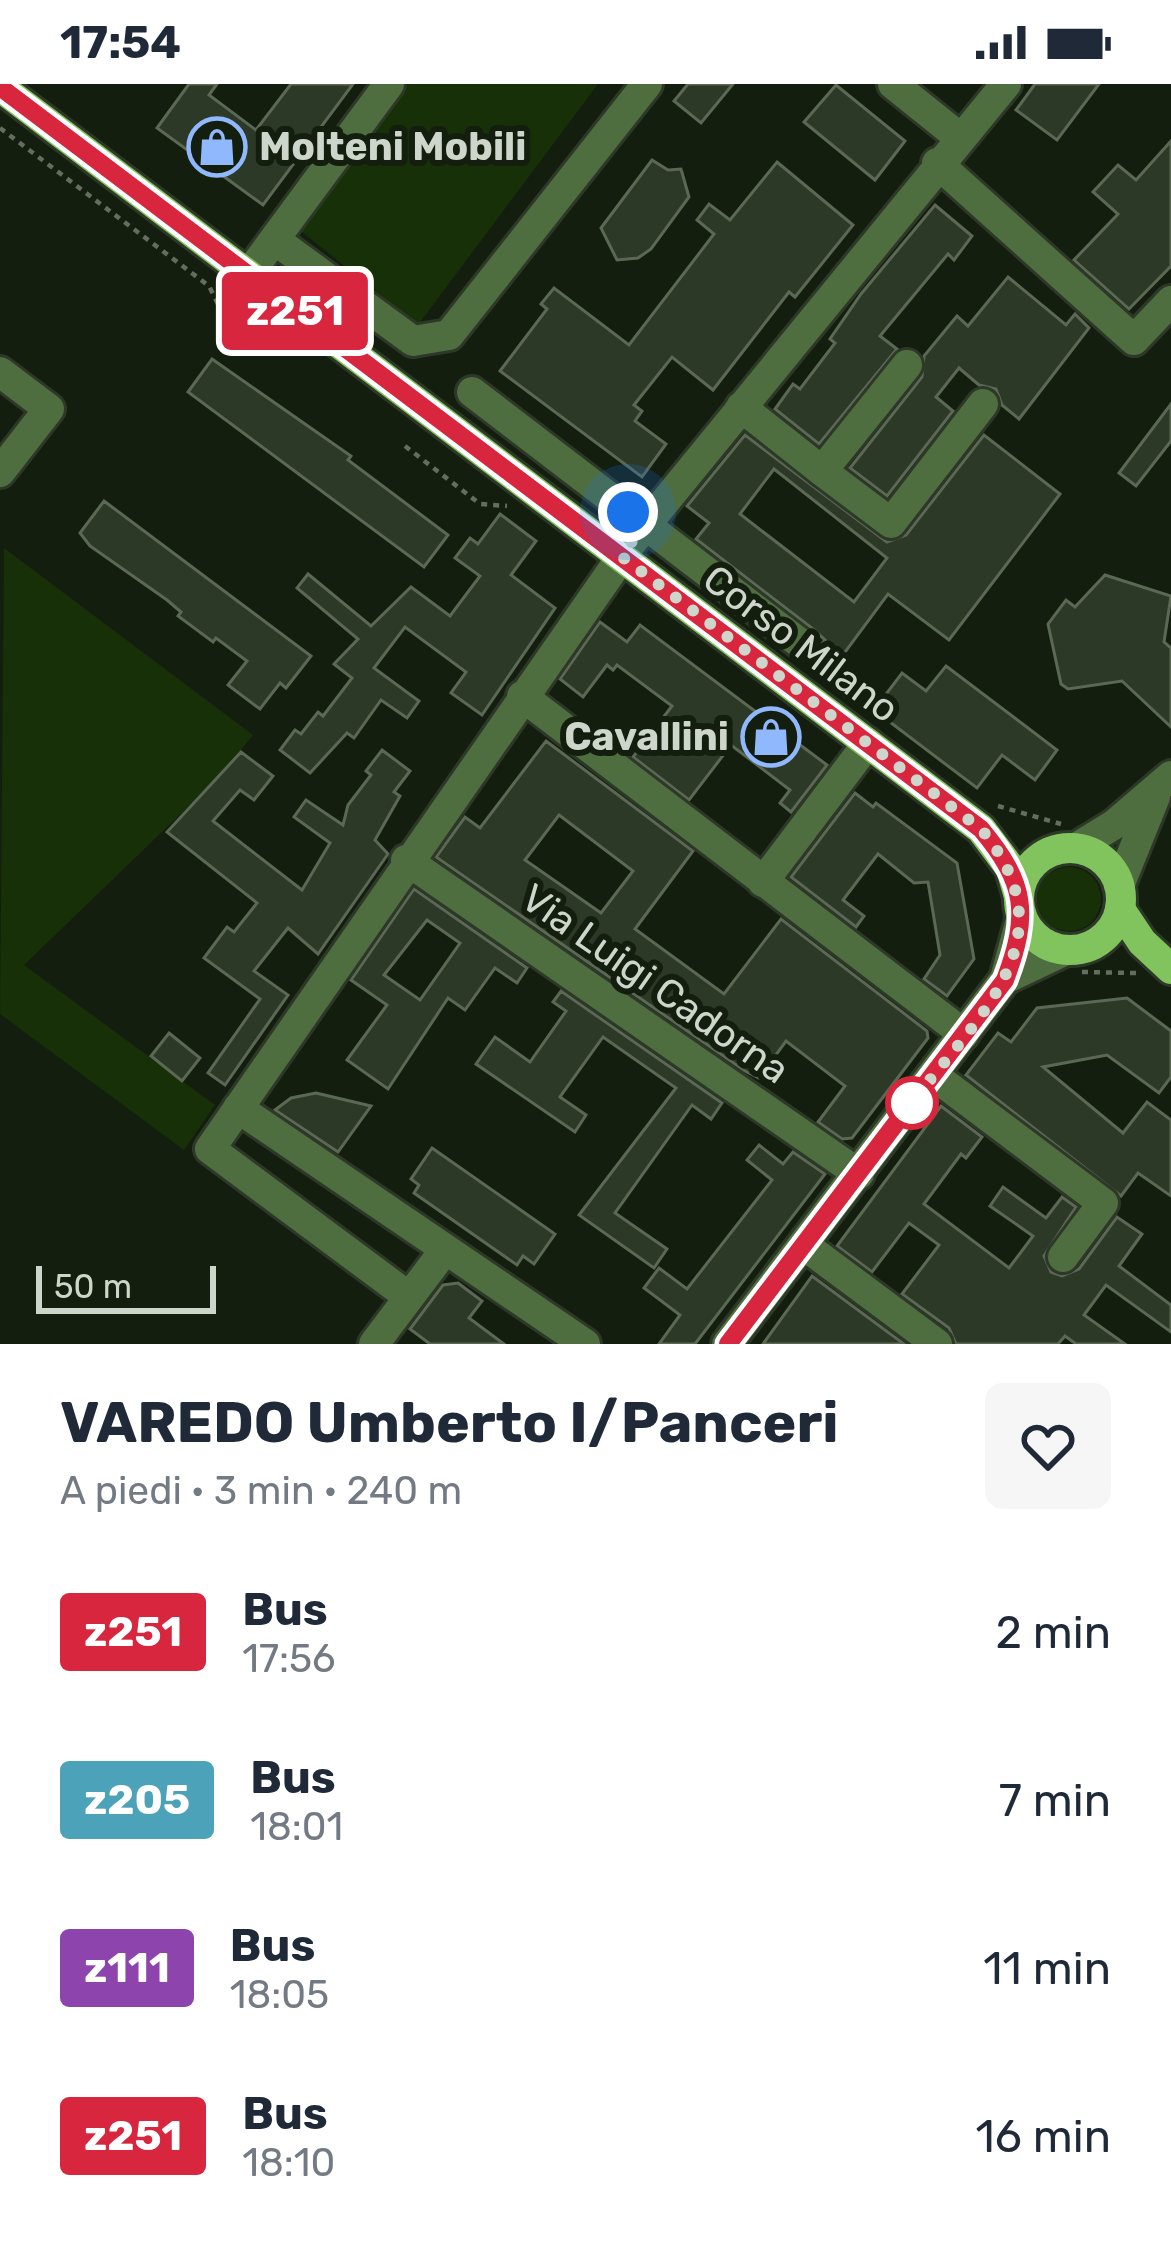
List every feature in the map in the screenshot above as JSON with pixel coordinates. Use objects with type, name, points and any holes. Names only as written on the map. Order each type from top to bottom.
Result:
[{"type":"main road","name":"Corso Milano","points":[[0,87],[981,829],[1011,869],[1021,906]]},
{"type":"main road","name":"Corso Milano","points":[[981,829],[1063,850]]},
{"type":"main road","points":[[1063,850],[1106,863],[1120,897],[1164,964],[1122,943],[1079,947],[1039,939],[1021,906],[1029,868],[1063,850]]},
{"type":"main road","points":[[1079,947],[1112,928],[1120,897]]},
{"type":"street","points":[[248,275],[389,84]]},
{"type":"street","points":[[274,240],[413,341],[449,335],[647,84]]},
{"type":"street","points":[[892,84],[959,137]]},
{"type":"street","points":[[410,1297],[210,1149],[621,556],[1006,84]]},
{"type":"street","points":[[937,163],[1135,340],[1171,301]]},
{"type":"street","points":[[822,471],[907,365]]},
{"type":"street","points":[[0,372],[49,409],[0,472]]},
{"type":"street","points":[[472,392],[801,644]]},
{"type":"street","points":[[741,407],[891,524],[983,404]]},
{"type":"street","points":[[522,696],[964,1034]]},
{"type":"street","points":[[763,882],[868,742]]},
{"type":"street","points":[[1063,850],[1165,783]]},
{"type":"street","points":[[1120,897],[1165,783]]},
{"type":"street","name":"Via Luigi Cadorna","points":[[406,860],[859,1174]]},
{"type":"street","points":[[728,1344],[1005,980],[1021,906]]},
{"type":"street","points":[[1005,980],[1079,947]]},
{"type":"street","points":[[933,1075],[1103,1203],[1063,1257]]},
{"type":"street","points":[[238,1108],[585,1344]]},
{"type":"street","points":[[804,1245],[937,1344]]},
{"type":"street","points":[[374,1344],[443,1250]]},
{"type":"path","points":[[0,128],[209,286],[219,306]]},
{"type":"path","points":[[405,446],[480,504],[507,506],[524,518]]},
{"type":"green space","points":[[403,84],[598,84],[418,325],[297,228]]},
{"type":"green space","points":[[4,548],[253,735],[220,776],[24,965],[215,1105],[184,1150],[0,1014]]},
{"type":"green space","points":[[1069,867],[1091,877],[1101,899],[1091,921],[1069,931],[1047,921],[1037,899],[1047,877]]},
{"type":"building","points":[[189,84],[217,84],[209,95],[256,130],[291,84],[353,84],[263,205],[157,128]]},
{"type":"building","points":[[688,84],[733,84],[701,123],[674,101]]},
{"type":"building","points":[[1035,84],[1099,84],[1057,140],[1016,110]]},
{"type":"building","points":[[836,85],[905,141],[875,180],[804,122]]},
{"type":"building","points":[[1171,141],[1171,266],[1129,309],[1074,260],[1118,214],[1093,192],[1118,165],[1136,180]]},
{"type":"building","points":[[652,160],[668,170],[681,169],[689,197],[651,249],[638,258],[617,260],[601,228]]},
{"type":"building","points":[[777,162],[853,225],[795,297],[789,292],[713,390],[672,357],[634,405],[642,411],[635,421],[666,444],[642,477],[500,371],[547,309],[541,304],[554,288],[629,345],[714,234],[697,220],[709,204],[730,220]]},
{"type":"building","points":[[935,205],[972,236],[954,260],[948,254],[880,336],[897,349],[819,444],[775,409],[793,384],[800,389],[835,343],[830,339],[861,294]]},
{"type":"building","points":[[1008,277],[1066,325],[1075,314],[1089,328],[1019,419],[1002,405],[996,389],[979,385],[959,368],[936,397],[953,411],[887,496],[850,468],[922,377],[924,356],[957,316],[968,326]]},
{"type":"building","points":[[212,359],[351,456],[348,460],[448,535],[424,567],[188,392]]},
{"type":"building","points":[[1171,404],[1171,441],[1136,486],[1119,473]]},
{"type":"building","points":[[745,435],[887,542],[906,535],[984,435],[1060,494],[949,640],[888,594],[840,659],[821,645],[825,640],[813,629],[696,539],[709,523],[687,506]],"holes":[[[774,469],[887,558],[854,602],[740,514]]]},
{"type":"building","points":[[104,501],[311,656],[286,688],[280,683],[260,709],[228,685],[247,661],[216,638],[213,642],[178,616],[181,612],[167,600],[90,546],[80,533]]},
{"type":"building","points":[[500,514],[536,541],[511,575],[555,608],[482,715],[451,693],[466,672],[405,627],[374,668],[419,701],[407,718],[381,700],[354,738],[347,733],[310,773],[280,750],[295,730],[301,734],[318,712],[323,716],[352,678],[334,664],[358,639],[297,588],[308,574],[371,626],[411,587],[450,616],[480,576],[455,558],[470,538],[478,544]]},
{"type":"building","points":[[1105,575],[1171,596],[1164,642],[1171,648],[1171,727],[1122,681],[1068,689],[1061,684],[1048,624],[1066,600],[1075,607]]},
{"type":"building","points":[[600,622],[627,642],[640,625],[827,765],[791,812],[780,803],[790,790],[731,745],[689,800],[633,757],[672,706],[617,665],[613,670],[607,665],[583,697],[560,679]]},
{"type":"building","points":[[946,666],[1057,750],[1035,780],[1002,755],[977,788],[874,710],[902,673],[926,691]]},
{"type":"building","points":[[546,741],[693,851],[635,929],[724,994],[781,919],[927,1031],[928,1038],[852,1138],[842,1139],[818,1122],[845,1086],[786,1041],[759,1078],[745,1071],[436,857],[465,817],[480,828]],"holes":[[[559,815],[633,871],[601,913],[525,860]]]},
{"type":"building","points":[[382,750],[410,771],[394,792],[400,796],[375,840],[388,854],[318,954],[288,928],[254,971],[288,995],[225,1085],[208,1073],[260,999],[204,958],[227,927],[234,932],[257,903],[167,832],[241,752],[273,776],[254,800],[240,790],[213,821],[302,890],[330,843],[294,817],[306,800],[343,825],[348,805],[371,775],[366,771]]},
{"type":"building","points":[[855,793],[873,807],[876,803],[957,863],[974,959],[947,996],[924,979],[940,955],[928,882],[914,883],[878,854],[843,900],[864,916],[856,927],[791,877]]},
{"type":"building","points":[[414,889],[527,968],[517,983],[495,968],[465,1010],[448,998],[388,1089],[347,1060],[387,1005],[351,980]],"holes":[[[427,920],[460,943],[420,1000],[384,975]]]},
{"type":"building","points":[[561,991],[722,1103],[711,1119],[692,1105],[615,1213],[667,1249],[654,1268],[579,1215],[676,1088],[603,1037],[560,1097],[586,1115],[575,1132],[476,1064],[495,1037],[530,1062],[566,1011],[553,1002]]},
{"type":"building","points":[[1127,998],[1171,1031],[1171,1077],[1159,1093],[1107,1055],[1043,1067],[1123,1133],[1147,1102],[1171,1120],[1171,1196],[1138,1173],[1121,1196],[966,1075],[998,1033],[1011,1042],[1037,1008]]},
{"type":"building","points":[[169,1033],[200,1058],[182,1081],[151,1056]]},
{"type":"building","points":[[316,1093],[371,1106],[338,1152],[275,1110],[291,1098]]},
{"type":"building","points":[[941,1106],[982,1137],[966,1158],[961,1154],[924,1204],[1009,1268],[1033,1236],[990,1206],[1003,1187],[1046,1218],[1062,1197],[1076,1207],[1044,1256],[1051,1272],[1062,1276],[1079,1269],[1117,1217],[1142,1234],[1119,1266],[1171,1305],[1171,1332],[1106,1285],[1084,1315],[1125,1344],[1076,1344],[1065,1336],[1058,1344],[956,1344],[949,1328],[902,1294],[939,1245],[909,1223],[872,1272],[837,1246]]},
{"type":"building","points":[[759,1145],[783,1164],[793,1152],[825,1174],[695,1344],[659,1344],[680,1315],[644,1288],[659,1268],[687,1289],[772,1180],[747,1160]]},
{"type":"building","points":[[432,1148],[555,1234],[534,1264],[523,1256],[517,1265],[414,1193],[419,1185],[411,1179]]},
{"type":"building","points":[[812,1276],[904,1344],[763,1344]]},
{"type":"building","points":[[458,1283],[482,1301],[469,1318],[504,1344],[430,1344],[410,1329],[443,1285]]},
{"type":"bus line","name":"z251","points":[[0,87],[981,829],[1011,869],[1022,916],[1005,980],[728,1344]]},
{"type":"place","name":"Molteni Mobili","points":[[217,147]]},
{"type":"place","name":"Cavallini","points":[[771,737]]},
{"type":"route","points":[[628,512],[645,524],[621,556],[981,829],[1011,869],[1022,916],[1005,980],[908,1108],[912,1103]]}]
